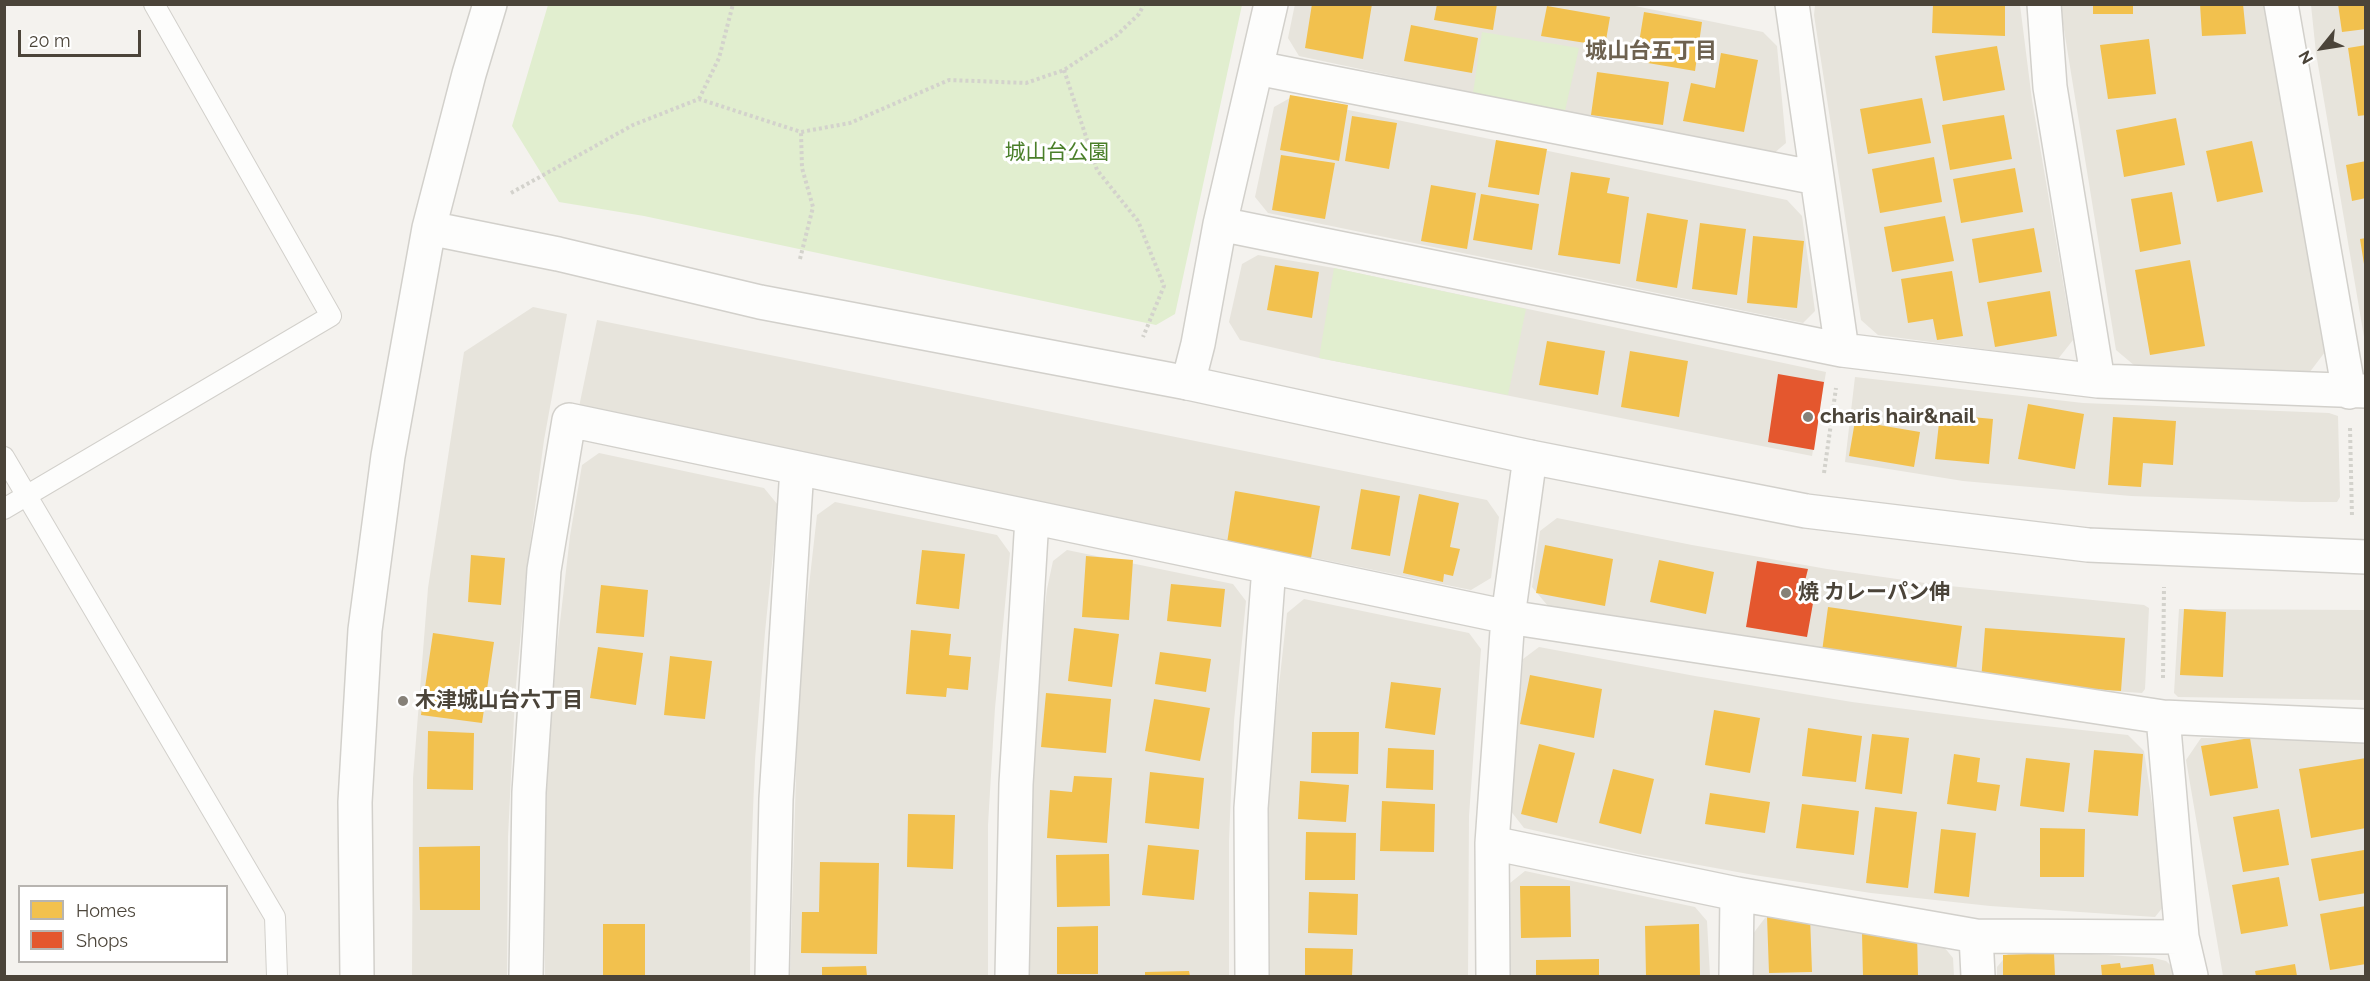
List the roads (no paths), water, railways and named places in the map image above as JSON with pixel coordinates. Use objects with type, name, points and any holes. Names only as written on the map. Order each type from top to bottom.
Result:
[{"type":"street","points":[[357,976],[355,802],[365,630],[388,456],[429,228],[469,74],[490,4]]},
{"type":"street","points":[[1188,383],[1198,344],[1220,224],[1270,4]]},
{"type":"street","points":[[2044,4],[2050,87],[2098,381]]},
{"type":"street","points":[[1220,224],[1842,350],[2098,381],[2357,391],[2281,4]]},
{"type":"street","points":[[1784,6],[1817,178],[1842,350]]},
{"type":"street","points":[[1257,68],[1817,178]]},
{"type":"street","points":[[429,228],[558,254],[760,302],[1188,383],[1530,457],[1806,511],[2076,544],[2366,557]]},
{"type":"street","points":[[526,976],[529,792],[544,570],[569,420],[1508,617],[2163,717],[2366,726]]},
{"type":"street","points":[[1494,976],[1492,843],[1508,617],[1530,457]]},
{"type":"street","points":[[772,976],[776,799],[797,468]]},
{"type":"street","points":[[1012,976],[1016,784],[1032,518]]},
{"type":"street","points":[[1252,976],[1251,808],[1269,567]]},
{"type":"street","points":[[2163,717],[2182,937],[2191,976]]},
{"type":"street","points":[[1492,843],[1737,894],[1976,936],[2182,937]]},
{"type":"street","points":[[1736,976],[1737,894]]},
{"type":"street","points":[[1976,936],[1978,976]]},
{"type":"lane","points":[[4,510],[331,316],[154,4]]},
{"type":"lane","points":[[4,457],[275,917],[277,976]]},
{"type":"place","name":"charis hair&nail","points":[[1808,417]]},
{"type":"place","name":"焼 カレーパン伸","points":[[1786,593]]},
{"type":"place","name":"木津城山台六丁目","points":[[403,701]]},
{"type":"district","name":"城山台五丁目","points":[[1651,51]]},
{"type":"park label","name":"城山台公園","points":[[1057,153]]}]
